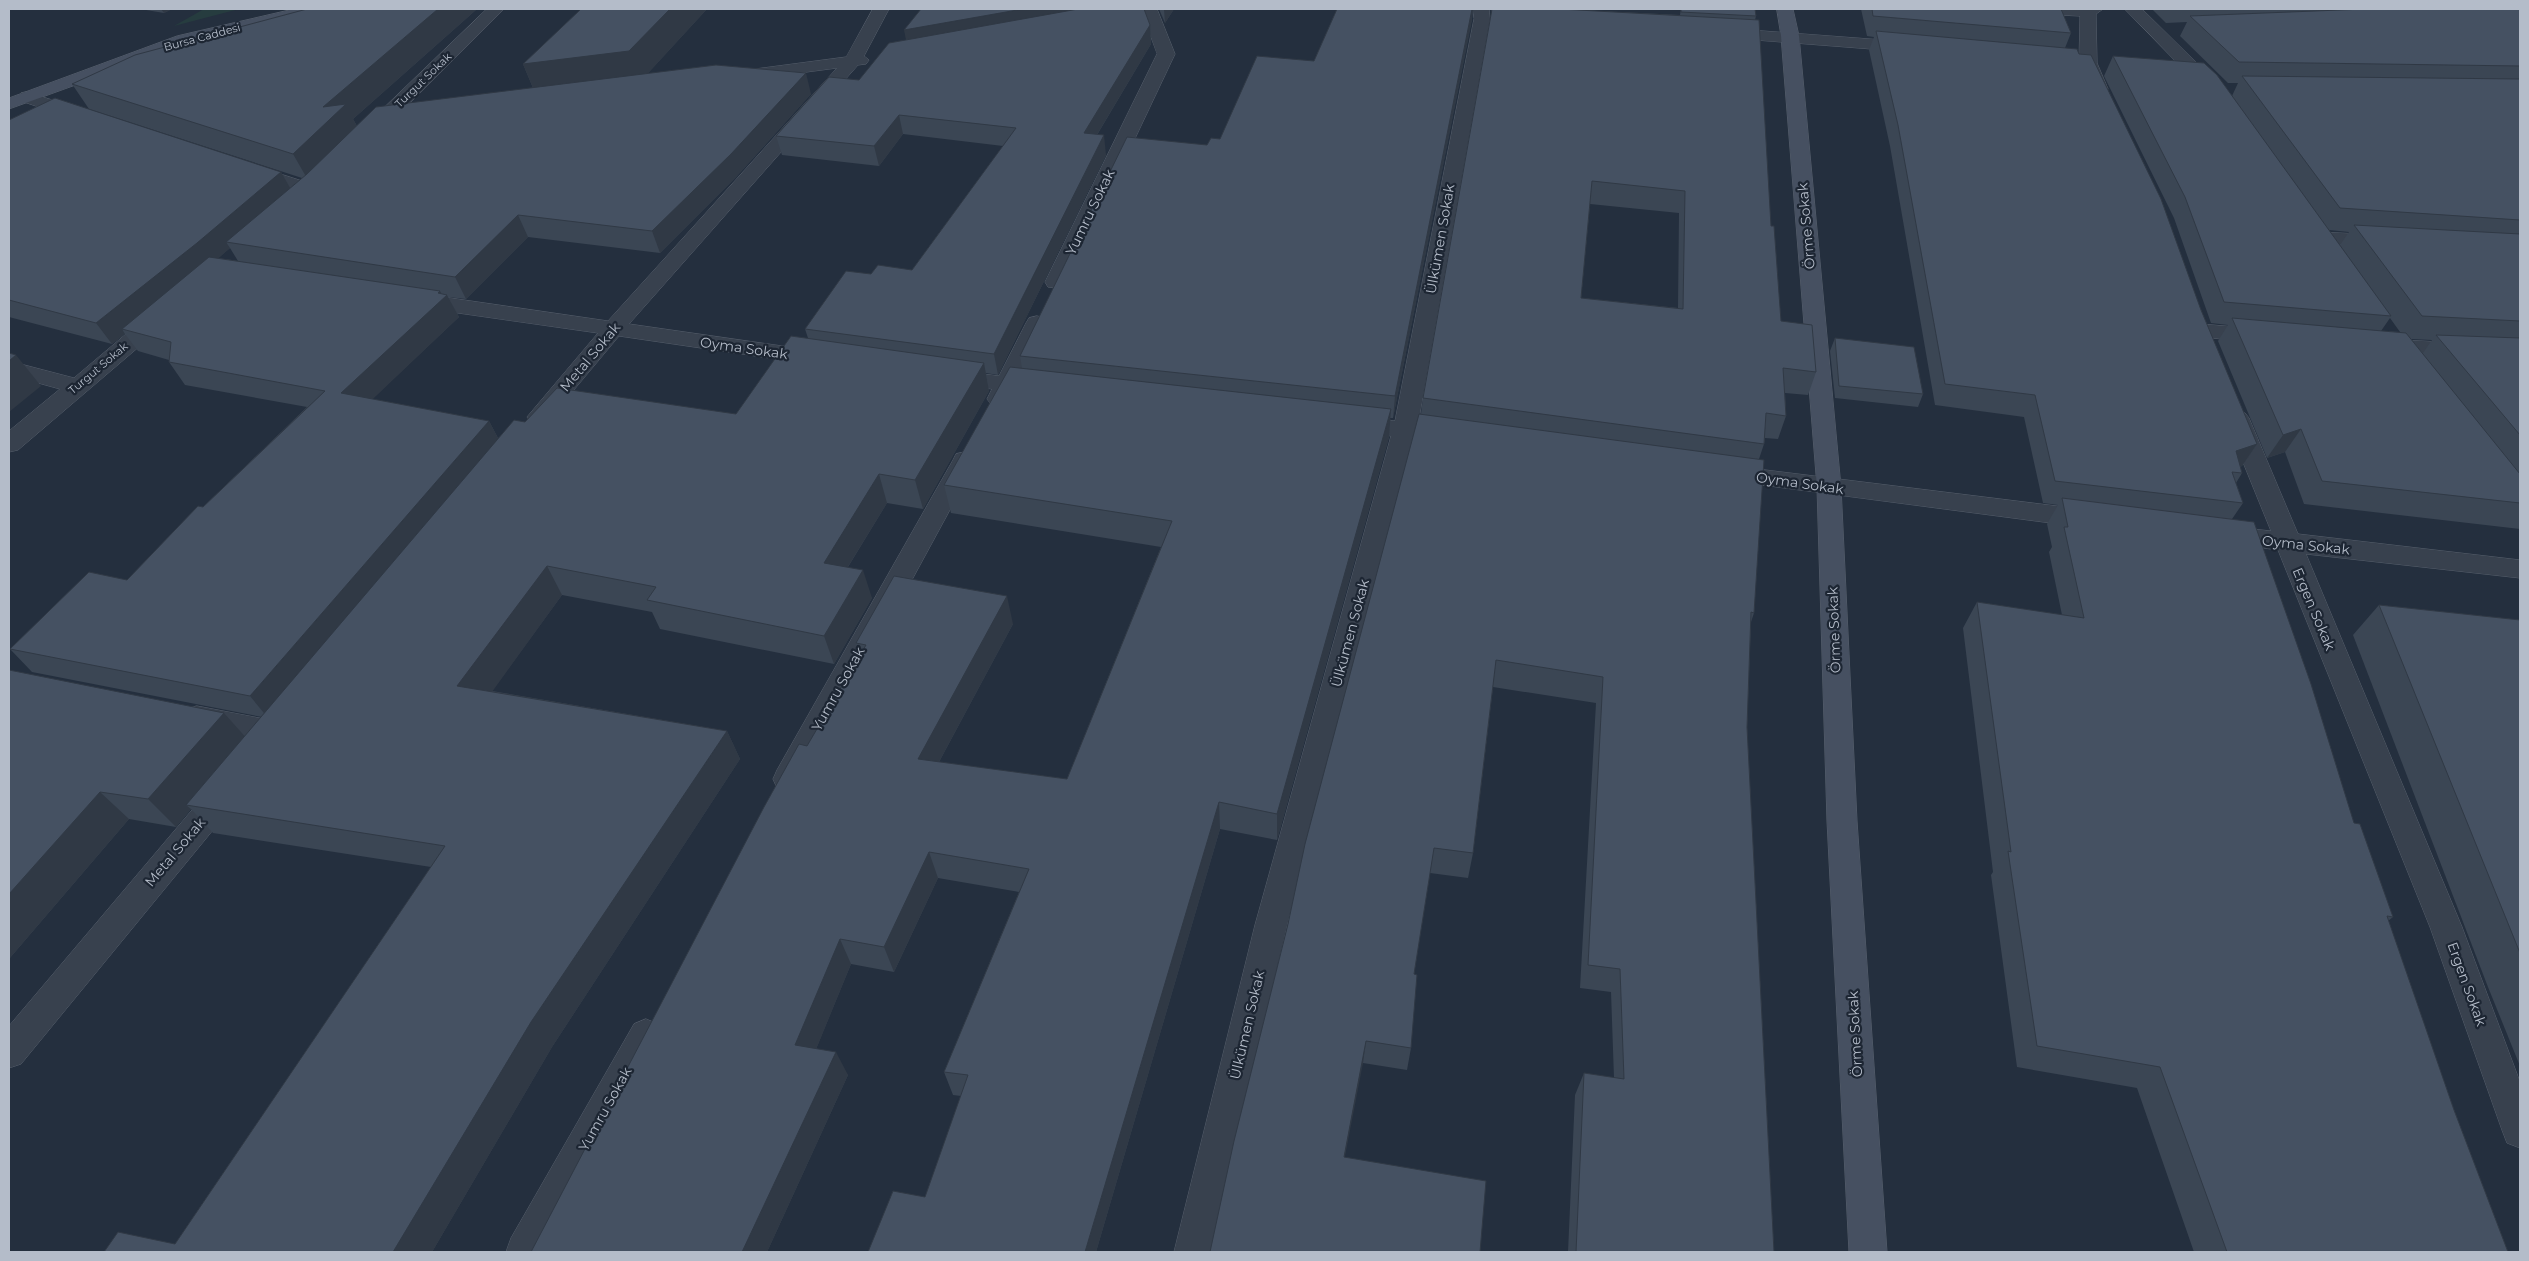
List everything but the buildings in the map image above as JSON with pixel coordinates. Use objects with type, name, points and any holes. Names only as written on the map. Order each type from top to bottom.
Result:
[{"type":"main road","name":"Bursa Caddesi","points":[[9,104],[182,40],[314,9]]},
{"type":"main road","name":"Örme Sokak","points":[[1785,9],[1790,36],[1829,487],[1842,821],[1868,1252]]},
{"type":"street","name":"Turgut Sokak","points":[[360,142],[496,9]]},
{"type":"street","name":"Metal Sokak","points":[[523,437],[612,330],[852,62],[881,9]]},
{"type":"street","name":"Yumru Sokak","points":[[776,801],[1007,384],[1166,54],[1142,9]]},
{"type":"street","points":[[2036,9],[2092,11],[2078,62],[2108,108]]},
{"type":"street","points":[[2133,9],[2164,30],[2221,95]]},
{"type":"street","name":"Ülkümen Sokak","points":[[1193,1252],[1271,925],[1405,429],[1489,16]]},
{"type":"street","points":[[1711,32],[1790,36],[1929,49]]},
{"type":"street","points":[[734,77],[881,57]]},
{"type":"street","points":[[27,97],[93,119]]},
{"type":"street","points":[[380,122],[410,119]]},
{"type":"street","points":[[235,166],[304,197],[327,174]]},
{"type":"street","points":[[2336,261],[2314,230],[2396,242]]},
{"type":"street","name":"Oyma Sokak","points":[[396,297],[839,362]]},
{"type":"street","name":"Turgut Sokak","points":[[9,444],[173,307]]},
{"type":"street","points":[[2212,358],[2198,321],[2280,337]]},
{"type":"street","points":[[2380,324],[2416,371]]},
{"type":"street","points":[[2358,344],[2397,348],[2520,353]]},
{"type":"street","points":[[9,368],[78,386]]},
{"type":"street","points":[[928,374],[1056,390]]},
{"type":"street","name":"Ergen Sokak","points":[[2227,395],[2446,927],[2520,1130]]},
{"type":"street","points":[[1327,420],[1474,439]]},
{"type":"street","name":"Oyma Sokak","points":[[1700,470],[2111,522]]},
{"type":"street","name":"Oyma Sokak","points":[[2199,532],[2520,569]]},
{"type":"street","points":[[170,712],[281,725],[256,755]]},
{"type":"street","name":"Metal Sokak","points":[[9,1052],[237,778]]},
{"type":"street","name":"Yumru Sokak","points":[[525,1252],[660,1009]]},
{"type":"green space","points":[[204,9],[239,9],[174,26]]}]
